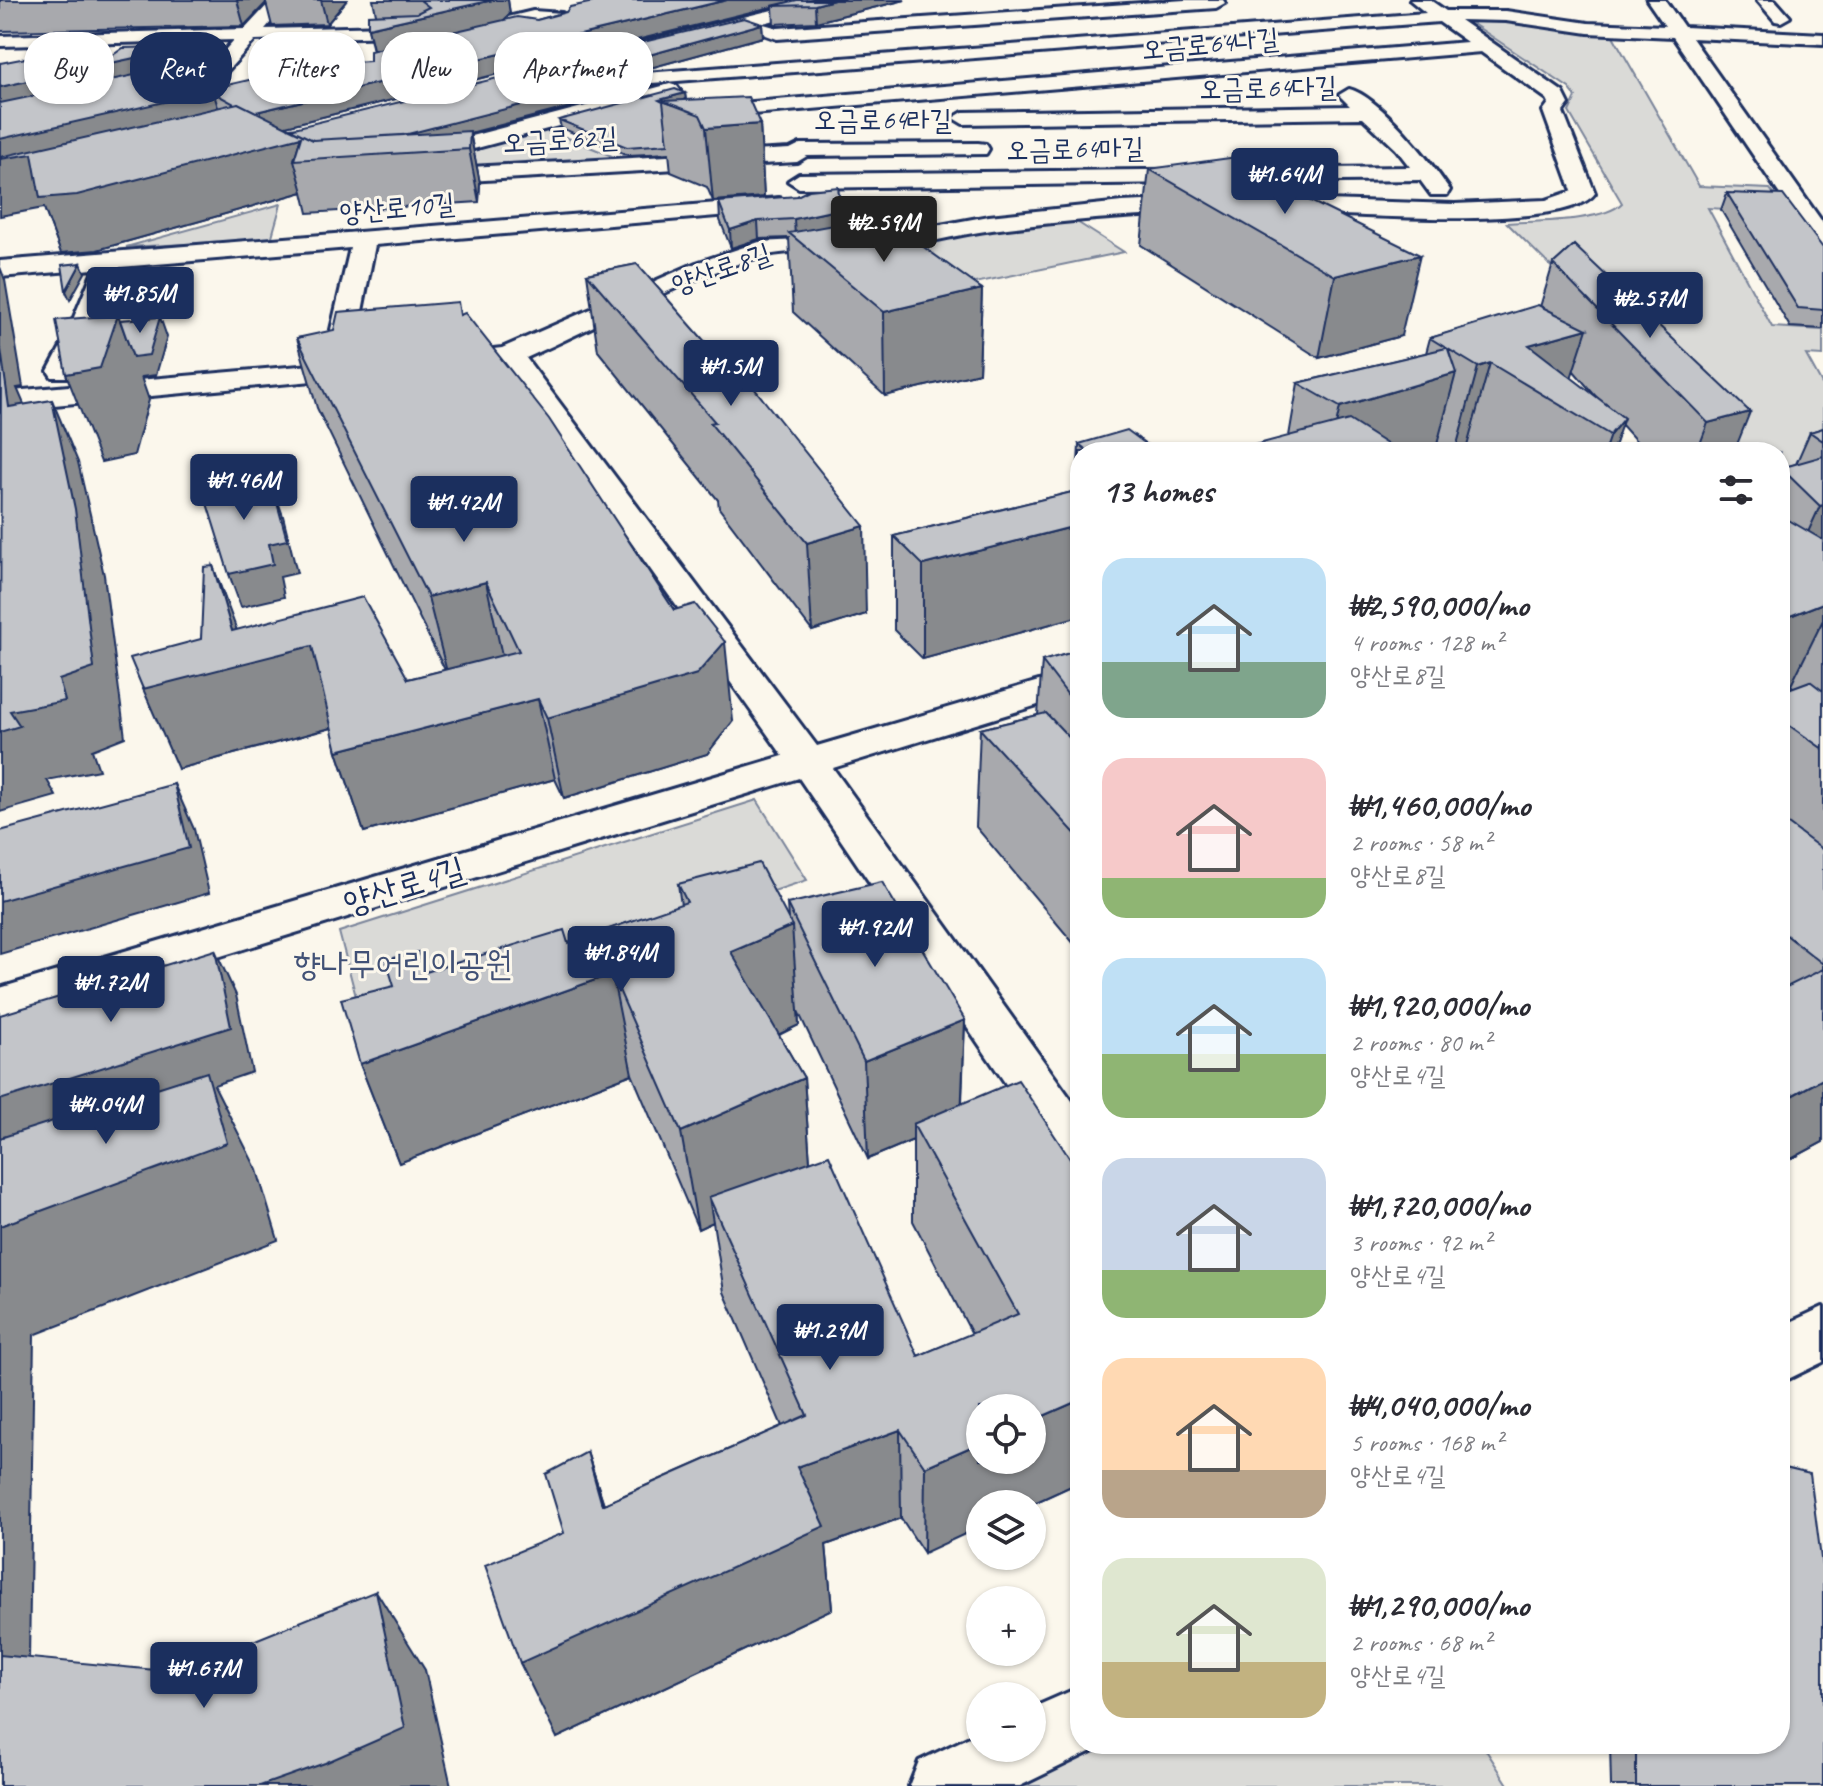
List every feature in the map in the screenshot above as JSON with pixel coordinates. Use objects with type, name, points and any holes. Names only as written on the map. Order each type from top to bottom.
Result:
[{"type":"street","points":[[253,32],[281,0]]},
{"type":"street","points":[[653,38],[742,23],[834,0]]},
{"type":"street","points":[[1419,0],[1485,46]]},
{"type":"street","points":[[1752,16],[1788,17],[1766,0]]},
{"type":"street","points":[[742,23],[777,34],[1215,1],[1372,112],[1404,144],[1455,211]]},
{"type":"street","points":[[1661,6],[1695,13]]},
{"type":"street","points":[[1661,6],[1823,240]]},
{"type":"street","points":[[653,77],[1441,16],[1506,16],[1588,28],[1823,39]]},
{"type":"street","points":[[487,31],[540,19],[561,32]]},
{"type":"street","points":[[891,25],[941,93],[966,149]]},
{"type":"street","points":[[0,41],[248,37]]},
{"type":"street","points":[[232,61],[248,38]]},
{"type":"street","name":"오금로64나길","points":[[718,111],[1485,46]]},
{"type":"street","name":"양산로8길","points":[[0,401],[507,356],[746,253],[810,238],[880,243],[989,223],[1196,204],[1455,211],[1546,207],[1569,202],[1584,193],[1553,111],[1559,104],[1556,96],[1485,46]]},
{"type":"street","points":[[1697,57],[1727,59]]},
{"type":"street","points":[[653,83],[800,144],[799,192]]},
{"type":"street","name":"오금로62길","points":[[670,90],[387,172],[798,152]]},
{"type":"street","points":[[185,104],[177,108],[225,129]]},
{"type":"street","name":"오금로64다길","points":[[950,118],[1372,112]]},
{"type":"street","name":"오금로64다길","points":[[1164,117],[1177,142],[1188,176]]},
{"type":"street","points":[[766,130],[820,124]]},
{"type":"street","points":[[1374,145],[1404,144]]},
{"type":"street","name":"오금로64라길","points":[[964,179],[966,149]]},
{"type":"street","name":"오금로64라길","points":[[798,152],[996,149]]},
{"type":"street","name":"오금로64마길","points":[[799,192],[964,179],[1427,173]]},
{"type":"street","name":"오금로64마길","points":[[1188,176],[1196,204]]},
{"type":"street","name":"오금로64마길","points":[[962,228],[964,179]]},
{"type":"street","name":"양산로10길","points":[[0,269],[364,240],[799,192]]},
{"type":"street","points":[[1796,201],[1823,202]]},
{"type":"street","points":[[336,371],[364,240]]},
{"type":"street","points":[[47,397],[79,339],[110,259]]},
{"type":"street","points":[[507,356],[524,371],[809,763],[1070,1138]]},
{"type":"street","name":"양산로4길","points":[[0,1006],[1070,683]]},
{"type":"street","points":[[1790,1351],[1823,1333]]},
{"type":"street","points":[[1046,1737],[1070,1726]]},
{"type":"street","points":[[944,1786],[994,1762]]},
{"type":"green space","points":[[1464,18],[1612,34],[1699,186],[1770,189],[1787,212],[1708,208],[1772,327],[1823,330],[1823,356],[1806,355],[1823,386],[1823,501],[1790,486],[1790,442],[1728,442],[1507,223],[1585,217],[1600,214],[1622,203],[1569,112],[1576,97],[1569,88]]},
{"type":"green space","points":[[536,125],[634,165],[326,182]]},
{"type":"green space","points":[[281,204],[271,240],[126,247]]},
{"type":"green space","points":[[1066,215],[1124,252],[946,289],[901,240]]},
{"type":"green space","name":"향나무어린이공원","points":[[757,800],[807,880],[364,1027],[339,932]]},
{"type":"green space","points":[[1070,1745],[1070,1754],[1488,1754],[1509,1786],[944,1786],[1000,1762],[1046,1762],[1046,1747]]},
{"type":"building","points":[[420,0],[493,0],[368,28],[368,15],[417,13],[429,7]]},
{"type":"building","points":[[603,0],[727,0],[592,32],[494,32],[494,55],[478,59],[478,32],[452,32],[517,17],[537,20],[566,12],[570,7]]},
{"type":"building","points":[[797,0],[834,0],[815,5],[772,6]]},
{"type":"building","points":[[744,18],[762,24],[653,54],[653,40]]},
{"type":"building","points":[[123,48],[130,48],[130,59],[114,62],[114,54]]},
{"type":"building","points":[[381,48],[381,82],[365,86],[365,61],[370,61],[370,51]]},
{"type":"building","points":[[24,58],[24,82],[0,87],[0,63]]},
{"type":"building","points":[[130,76],[130,104],[155,104],[0,139],[0,103],[24,98],[24,104],[114,104],[114,79]]},
{"type":"building","points":[[494,79],[494,104],[525,104],[404,135],[313,140],[290,129],[392,104],[478,104],[478,83]]},
{"type":"building","points":[[248,80],[248,104],[290,104],[256,112],[232,103],[232,84]]},
{"type":"building","points":[[675,89],[685,93],[659,100],[663,102],[668,144],[627,147],[559,120],[619,104],[653,104],[653,95]]},
{"type":"building","points":[[748,97],[760,124],[706,128],[700,115],[663,101]]},
{"type":"building","points":[[238,103],[313,140],[470,131],[469,149],[294,160],[301,137],[77,195],[40,198],[32,154],[0,159],[0,157]]},
{"type":"building","points":[[1237,157],[1284,182],[1276,184],[1420,255],[1335,276],[1149,169]]},
{"type":"building","points":[[838,187],[841,209],[794,219],[758,221],[730,230],[719,202],[797,196],[809,190]]},
{"type":"building","points":[[1727,193],[1783,195],[1823,248],[1823,310],[1798,308]]},
{"type":"building","points":[[877,217],[982,289],[884,312],[789,233]]},
{"type":"building","points":[[1574,245],[1750,412],[1708,423],[1553,264]]},
{"type":"building","points":[[81,263],[66,291],[62,265]]},
{"type":"building","points":[[637,264],[743,385],[750,383],[864,526],[807,543],[710,423],[715,422],[587,274]]},
{"type":"building","points":[[458,302],[460,315],[465,313],[549,419],[674,610],[695,604],[725,642],[697,674],[547,718],[538,699],[337,751],[312,646],[143,689],[130,658],[201,639],[204,567],[213,566],[232,631],[363,597],[408,679],[519,651],[486,582],[428,597],[297,338],[334,330],[338,312]]},
{"type":"building","points":[[1538,305],[1587,329],[1529,345],[1624,418],[1610,435],[1490,363],[1478,367],[1448,349],[1456,373],[1340,407],[1298,383],[1446,348],[1430,338]]},
{"type":"building","points":[[118,315],[100,368],[66,374],[56,320]]},
{"type":"building","points":[[160,317],[149,355],[133,357],[120,320]]},
{"type":"building","points":[[1,349],[9,407],[52,400],[75,509],[94,668],[59,680],[65,701],[10,711],[20,726],[0,732]]},
{"type":"building","points":[[1349,420],[1384,442],[1266,442]]},
{"type":"building","points":[[1823,428],[1823,441],[1810,432]]},
{"type":"building","points":[[1127,430],[1143,442],[1086,442]]},
{"type":"building","points":[[1823,456],[1823,505],[1820,506],[1790,477],[1790,465]]},
{"type":"building","points":[[241,475],[248,489],[272,484],[287,540],[269,544],[273,564],[229,574],[201,484]]},
{"type":"building","points":[[1070,492],[1070,528],[923,565],[894,536]]},
{"type":"building","points":[[1790,521],[1823,540],[1823,603],[1790,616]]},
{"type":"building","points":[[1070,653],[1070,698],[1042,661]]},
{"type":"building","points":[[1810,681],[1823,691],[1823,749],[1790,726],[1790,688]]},
{"type":"building","points":[[1046,713],[1070,738],[1070,828],[980,729]]},
{"type":"building","points":[[174,784],[189,848],[0,901],[0,831]]},
{"type":"building","points":[[1790,825],[1823,850],[1823,964],[1790,938]]},
{"type":"building","points":[[759,863],[792,926],[731,952],[804,1078],[681,1132],[612,974],[360,1064],[341,999],[394,986],[386,960],[418,952],[426,972],[564,930],[568,943],[687,902],[678,884]]},
{"type":"building","points":[[882,882],[965,1020],[864,1061],[787,904]]},
{"type":"building","points":[[215,950],[231,1027],[0,1100],[0,1015]]},
{"type":"building","points":[[1823,969],[1823,1079],[1790,1097],[1790,985]]},
{"type":"building","points":[[207,1072],[227,1143],[0,1226],[0,1138]]},
{"type":"building","points":[[1018,1080],[1070,1159],[1070,1404],[1046,1415],[1046,1394],[966,1394],[966,1449],[925,1467],[900,1430],[797,1467],[825,1526],[520,1663],[485,1565],[564,1533],[546,1474],[587,1452],[602,1505],[807,1415],[709,1197],[829,1155],[918,1356],[1018,1314],[913,1124]]},
{"type":"building","points":[[1790,1469],[1810,1474],[1823,1574],[1823,1786],[1636,1786],[1636,1754],[1790,1754]]},
{"type":"building","points":[[376,1591],[405,1728],[325,1763],[260,1786],[0,1786],[0,1655],[176,1672]]}]
